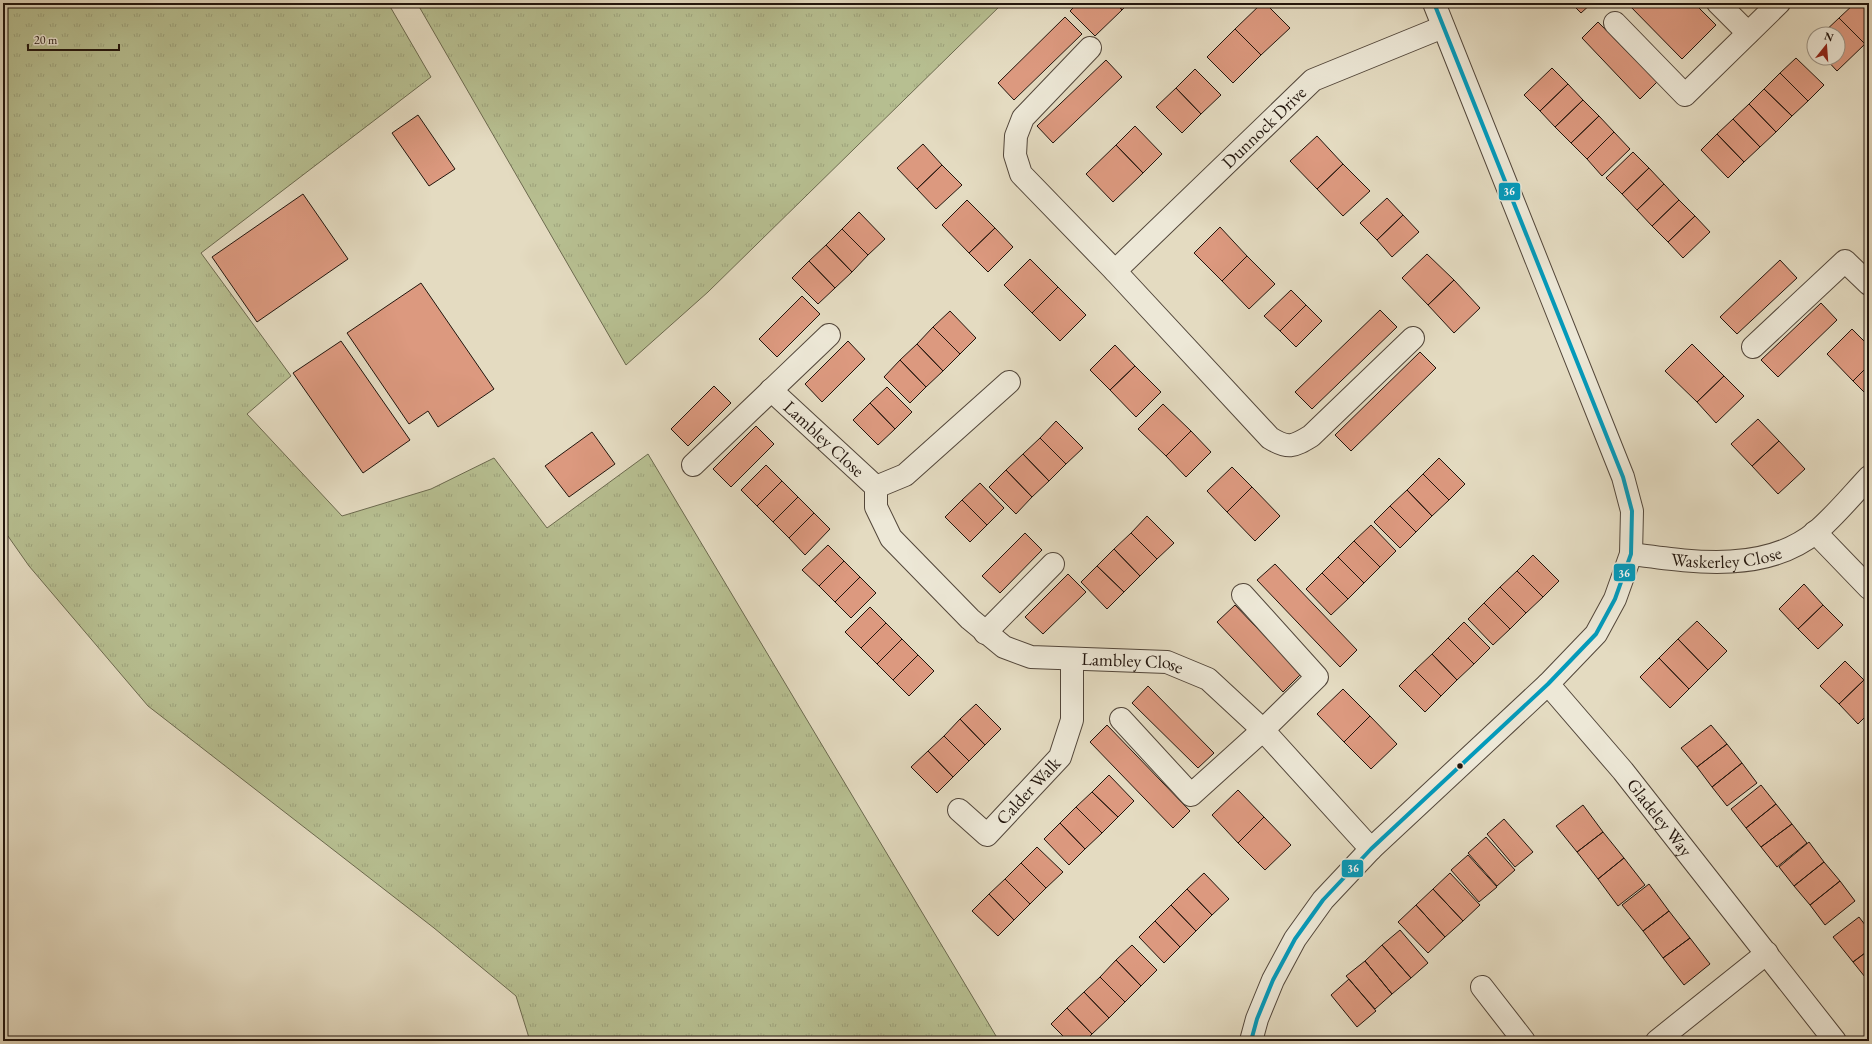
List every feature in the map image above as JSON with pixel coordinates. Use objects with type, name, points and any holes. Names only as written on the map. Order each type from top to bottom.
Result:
[{"type":"street","points":[[1251,1041],[1257,1019],[1273,980],[1295,939],[1323,900],[1371,849],[1548,684],[1596,634],[1615,599],[1631,554],[1632,511],[1623,477],[1434,3]]},
{"type":"street","points":[[1718,3],[1748,33]]},
{"type":"street","points":[[1615,23],[1685,95],[1779,3]]},
{"type":"street","name":"Dunnock Drive","points":[[1115,271],[1314,80],[1443,27]]},
{"type":"street","points":[[1090,48],[1023,118],[1016,136],[1015,155],[1021,174],[1115,271],[1270,438],[1283,445],[1296,445],[1311,436],[1413,338]]},
{"type":"street","points":[[1753,347],[1845,261],[1869,284]]},
{"type":"street","name":"Lambley Close","points":[[693,465],[829,335]]},
{"type":"street","name":"Lambley Close","points":[[876,487],[905,476],[1009,382]]},
{"type":"street","name":"Lambley Close","points":[[771,390],[876,487],[876,507],[891,538],[985,633],[1004,647],[1031,657],[1166,662],[1208,679],[1263,730],[1371,849]]},
{"type":"street","name":"Waskerley Close","points":[[1631,554],[1694,562],[1748,560],[1784,550],[1816,532],[1869,477]]},
{"type":"street","points":[[1816,532],[1869,588]]},
{"type":"street","points":[[985,633],[1053,564]]},
{"type":"street","points":[[1121,719],[1191,795],[1263,730],[1317,677],[1243,595]]},
{"type":"street","name":"Calder Walk","points":[[959,810],[987,835],[1060,757],[1072,720],[1072,659]]},
{"type":"street","name":"Gladeley Way","points":[[1548,684],[1623,771],[1835,1041]]},
{"type":"street","points":[[1656,1041],[1767,954]]},
{"type":"street","points":[[1482,987],[1524,1041]]},
{"type":"green space","points":[[3,3],[388,3],[431,77],[201,253],[291,376],[247,414],[342,516],[431,489],[494,458],[547,528],[648,454],[999,1041],[530,1041],[516,996],[434,928],[148,706],[29,566],[3,529]]},
{"type":"green space","points":[[417,3],[1003,3],[708,292],[626,365]]},
{"type":"building","points":[[1078,3],[1116,3],[1122,10],[1095,36],[1070,11]]},
{"type":"building","points":[[1116,3],[1129,3],[1122,10]]},
{"type":"building","points":[[1262,3],[1265,3],[1290,28],[1261,55],[1235,29]]},
{"type":"building","points":[[1571,3],[1592,3],[1581,13]]},
{"type":"building","points":[[1627,3],[1694,3],[1716,25],[1682,59]]},
{"type":"building","points":[[1855,3],[1869,3],[1869,40],[1865,44],[1839,18]]},
{"type":"building","points":[[1065,17],[1082,34],[1014,100],[998,83]]},
{"type":"building","points":[[1839,18],[1865,44],[1846,62],[1846,26],[1830,26]]},
{"type":"building","points":[[1598,22],[1657,82],[1640,99],[1582,38]]},
{"type":"building","points":[[1235,29],[1261,55],[1233,83],[1207,57]]},
{"type":"building","points":[[1796,58],[1824,85],[1808,101],[1780,73]]},
{"type":"building","points":[[1106,60],[1122,77],[1053,143],[1037,126]]},
{"type":"building","points":[[1832,66],[1842,66],[1837,71]]},
{"type":"building","points":[[1552,68],[1568,84],[1540,111],[1524,95]]},
{"type":"building","points":[[1195,69],[1221,95],[1201,114],[1176,88]]},
{"type":"building","points":[[1780,73],[1808,101],[1792,116],[1764,89]]},
{"type":"building","points":[[1568,84],[1583,100],[1555,127],[1540,111]]},
{"type":"building","points":[[1176,88],[1201,114],[1182,133],[1156,107]]},
{"type":"building","points":[[1764,89],[1792,116],[1776,132],[1749,104]]},
{"type":"building","points":[[1583,100],[1599,116],[1571,143],[1555,127]]},
{"type":"building","points":[[1749,104],[1776,132],[1760,147],[1733,119]]},
{"type":"building","points":[[418,115],[455,169],[429,186],[392,133]]},
{"type":"building","points":[[1599,116],[1614,132],[1587,159],[1571,143]]},
{"type":"building","points":[[1733,119],[1760,147],[1744,162],[1717,134]]},
{"type":"building","points":[[1135,126],[1162,154],[1143,173],[1116,145]]},
{"type":"building","points":[[1614,132],[1630,149],[1602,176],[1587,159]]},
{"type":"building","points":[[1717,134],[1744,162],[1728,178],[1701,150]]},
{"type":"building","points":[[1317,136],[1343,164],[1317,189],[1290,161]]},
{"type":"building","points":[[923,144],[942,165],[917,189],[897,168]]},
{"type":"building","points":[[1116,145],[1143,173],[1113,202],[1086,174]]},
{"type":"building","points":[[1633,152],[1649,168],[1622,194],[1606,178]]},
{"type":"building","points":[[1343,164],[1370,191],[1343,216],[1317,189]]},
{"type":"building","points":[[942,165],[962,185],[936,209],[917,189]]},
{"type":"building","points":[[1649,168],[1664,184],[1637,210],[1622,194]]},
{"type":"building","points":[[1664,184],[1679,200],[1652,226],[1637,210]]},
{"type":"building","points":[[303,194],[348,259],[257,322],[212,257]]},
{"type":"building","points":[[1387,198],[1403,215],[1377,240],[1360,223]]},
{"type":"building","points":[[967,200],[995,228],[969,253],[942,225]]},
{"type":"building","points":[[1679,200],[1695,216],[1668,242],[1652,226]]},
{"type":"building","points":[[859,212],[885,239],[868,255],[842,229]]},
{"type":"building","points":[[1403,215],[1419,232],[1392,257],[1377,240]]},
{"type":"building","points":[[1695,216],[1710,232],[1683,258],[1668,242]]},
{"type":"building","points":[[1220,227],[1247,256],[1222,281],[1194,253]]},
{"type":"building","points":[[995,228],[1013,247],[988,272],[969,253]]},
{"type":"building","points":[[842,229],[868,255],[852,272],[826,245]]},
{"type":"building","points":[[826,245],[852,272],[835,288],[809,261]]},
{"type":"building","points":[[1427,254],[1454,280],[1428,305],[1402,278]]},
{"type":"building","points":[[1247,256],[1275,284],[1249,309],[1222,281]]},
{"type":"building","points":[[1030,259],[1058,287],[1032,313],[1004,285]]},
{"type":"building","points":[[1780,260],[1797,278],[1737,334],[1720,317]]},
{"type":"building","points":[[809,261],[835,288],[818,304],[792,278]]},
{"type":"building","points":[[1454,280],[1480,308],[1454,333],[1428,305]]},
{"type":"building","points":[[421,283],[494,389],[438,427],[428,411],[409,424],[347,333]]},
{"type":"building","points":[[1058,287],[1086,315],[1060,341],[1032,313]]},
{"type":"building","points":[[1291,290],[1306,305],[1280,331],[1264,316]]},
{"type":"building","points":[[802,296],[820,314],[777,357],[759,339]]},
{"type":"building","points":[[1821,303],[1837,320],[1778,377],[1761,360]]},
{"type":"building","points":[[1306,305],[1322,321],[1296,347],[1280,331]]},
{"type":"building","points":[[1380,310],[1397,327],[1312,409],[1295,392]]},
{"type":"building","points":[[950,311],[976,338],[960,354],[933,327]]},
{"type":"building","points":[[933,327],[960,354],[943,371],[917,344]]},
{"type":"building","points":[[1852,329],[1869,346],[1869,365],[1853,381],[1827,354]]},
{"type":"building","points":[[341,341],[410,440],[363,473],[293,373]]},
{"type":"building","points":[[848,341],[865,359],[822,402],[805,384]]},
{"type":"building","points":[[917,344],[943,371],[926,387],[900,360]]},
{"type":"building","points":[[1692,344],[1724,376],[1697,402],[1665,371]]},
{"type":"building","points":[[1115,345],[1135,366],[1110,390],[1090,370]]},
{"type":"building","points":[[1420,352],[1436,368],[1351,451],[1335,435]]},
{"type":"building","points":[[900,360],[926,387],[910,403],[884,377]]},
{"type":"building","points":[[1869,365],[1869,397],[1853,381]]},
{"type":"building","points":[[1135,366],[1161,392],[1136,417],[1110,390]]},
{"type":"building","points":[[1724,376],[1744,396],[1716,423],[1697,402]]},
{"type":"building","points":[[714,386],[731,403],[688,446],[671,429]]},
{"type":"building","points":[[887,387],[912,412],[895,429],[870,403]]},
{"type":"building","points":[[870,403],[895,429],[878,445],[853,420]]},
{"type":"building","points":[[1163,404],[1191,431],[1166,456],[1138,429]]},
{"type":"building","points":[[1758,419],[1779,441],[1752,466],[1731,444]]},
{"type":"building","points":[[1056,421],[1083,448],[1066,464],[1040,438]]},
{"type":"building","points":[[756,426],[774,444],[731,487],[713,469]]},
{"type":"building","points":[[1191,431],[1211,452],[1186,477],[1166,456]]},
{"type":"building","points":[[592,432],[615,464],[569,497],[545,466]]},
{"type":"building","points":[[1040,438],[1066,464],[1049,481],[1023,454]]},
{"type":"building","points":[[1779,441],[1805,469],[1778,494],[1752,466]]},
{"type":"building","points":[[1023,454],[1049,481],[1032,497],[1006,470]]},
{"type":"building","points":[[1439,458],[1465,484],[1449,500],[1423,474]]},
{"type":"building","points":[[766,465],[782,481],[757,506],[741,490]]},
{"type":"building","points":[[1232,467],[1252,487],[1227,512],[1207,491]]},
{"type":"building","points":[[1006,470],[1032,497],[1016,514],[989,487]]},
{"type":"building","points":[[1423,474],[1449,500],[1432,516],[1407,490]]},
{"type":"building","points":[[782,481],[798,497],[773,522],[757,506]]},
{"type":"building","points":[[980,483],[1004,508],[987,525],[962,500]]},
{"type":"building","points":[[1252,487],[1280,516],[1255,541],[1227,512]]},
{"type":"building","points":[[1407,490],[1432,516],[1416,532],[1390,506]]},
{"type":"building","points":[[798,497],[814,513],[789,538],[773,522]]},
{"type":"building","points":[[962,500],[987,525],[970,542],[945,517]]},
{"type":"building","points":[[1390,506],[1416,532],[1400,548],[1374,522]]},
{"type":"building","points":[[814,513],[830,529],[805,555],[789,538]]},
{"type":"building","points":[[1147,516],[1174,543],[1157,559],[1131,533]]},
{"type":"building","points":[[1371,525],[1396,551],[1380,567],[1354,541]]},
{"type":"building","points":[[1025,533],[1042,550],[1000,593],[982,576]]},
{"type":"building","points":[[1131,533],[1157,559],[1140,576],[1114,549]]},
{"type":"building","points":[[1354,541],[1380,567],[1364,583],[1338,557]]},
{"type":"building","points":[[828,545],[844,561],[819,586],[802,570]]},
{"type":"building","points":[[1114,549],[1140,576],[1124,592],[1097,566]]},
{"type":"building","points":[[1533,555],[1559,581],[1543,597],[1517,571]]},
{"type":"building","points":[[1338,557],[1364,583],[1348,599],[1322,573]]},
{"type":"building","points":[[844,561],[860,577],[835,602],[819,586]]},
{"type":"building","points":[[1275,564],[1357,650],[1340,667],[1257,580]]},
{"type":"building","points":[[1097,566],[1124,592],[1107,609],[1081,582]]},
{"type":"building","points":[[1517,571],[1543,597],[1526,613],[1500,587]]},
{"type":"building","points":[[1322,573],[1348,599],[1331,615],[1306,589]]},
{"type":"building","points":[[1068,574],[1086,592],[1043,634],[1025,617]]},
{"type":"building","points":[[860,577],[876,593],[851,618],[835,602]]},
{"type":"building","points":[[1804,584],[1823,605],[1798,629],[1779,609]]},
{"type":"building","points":[[1500,587],[1526,613],[1510,629],[1484,603]]},
{"type":"building","points":[[1484,603],[1510,629],[1493,645],[1468,619]]},
{"type":"building","points":[[1235,605],[1301,674],[1283,692],[1217,622]]},
{"type":"building","points":[[1823,605],[1843,625],[1818,649],[1798,629]]},
{"type":"building","points":[[870,607],[886,623],[861,648],[845,632]]},
{"type":"building","points":[[1697,621],[1727,651],[1708,670],[1678,639]]},
{"type":"building","points":[[1464,622],[1490,648],[1474,664],[1448,638]]},
{"type":"building","points":[[886,623],[902,639],[877,664],[861,648]]},
{"type":"building","points":[[1448,638],[1474,664],[1457,680],[1432,654]]},
{"type":"building","points":[[902,639],[918,655],[893,680],[877,664]]},
{"type":"building","points":[[1678,639],[1708,670],[1689,689],[1659,658]]},
{"type":"building","points":[[1432,654],[1457,680],[1441,696],[1415,670]]},
{"type":"building","points":[[918,655],[934,671],[909,696],[893,680]]},
{"type":"building","points":[[1659,658],[1689,689],[1670,708],[1640,677]]},
{"type":"building","points":[[1845,661],[1864,680],[1839,704],[1820,686]]},
{"type":"building","points":[[1415,670],[1441,696],[1425,712],[1399,686]]},
{"type":"building","points":[[1864,680],[1869,685],[1869,713],[1858,724],[1839,704]]},
{"type":"building","points":[[1148,686],[1214,753],[1198,768],[1132,703]]},
{"type":"building","points":[[1343,689],[1370,716],[1344,742],[1317,714]]},
{"type":"building","points":[[976,704],[1001,729],[985,745],[960,719]]},
{"type":"building","points":[[1370,716],[1397,744],[1371,769],[1344,742]]},
{"type":"building","points":[[960,719],[985,745],[969,761],[944,736]]},
{"type":"building","points":[[1107,725],[1190,811],[1173,828],[1090,742]]},
{"type":"building","points":[[1711,725],[1727,744],[1697,767],[1681,748]]},
{"type":"building","points":[[944,736],[969,761],[953,777],[928,751]]},
{"type":"building","points":[[1727,744],[1742,763],[1712,787],[1697,767]]},
{"type":"building","points":[[928,751],[953,777],[937,793],[911,767]]},
{"type":"building","points":[[1742,763],[1757,783],[1727,806],[1712,787]]},
{"type":"building","points":[[1109,775],[1134,801],[1118,817],[1092,792]]},
{"type":"building","points":[[1761,785],[1776,804],[1746,828],[1731,809]]},
{"type":"building","points":[[1238,790],[1264,817],[1238,843],[1212,815]]},
{"type":"building","points":[[1092,792],[1118,817],[1102,833],[1076,807]]},
{"type":"building","points":[[1776,804],[1792,824],[1761,847],[1746,828]]},
{"type":"building","points":[[1583,805],[1603,832],[1577,852],[1556,826]]},
{"type":"building","points":[[1076,807],[1102,833],[1085,849],[1060,823]]},
{"type":"building","points":[[1264,817],[1291,845],[1265,870],[1238,843]]},
{"type":"building","points":[[1504,819],[1533,852],[1515,867],[1487,834]]},
{"type":"building","points":[[1060,823],[1085,849],[1069,865],[1044,839]]},
{"type":"building","points":[[1792,824],[1807,843],[1777,867],[1761,847]]},
{"type":"building","points":[[1603,832],[1624,858],[1598,879],[1577,852]]},
{"type":"building","points":[[1486,837],[1515,870],[1497,886],[1468,853]]},
{"type":"building","points":[[1809,842],[1824,862],[1794,886],[1779,867]]},
{"type":"building","points":[[1037,847],[1063,872],[1046,888],[1021,863]]},
{"type":"building","points":[[1468,855],[1497,887],[1479,902],[1451,870]]},
{"type":"building","points":[[1624,858],[1645,885],[1618,906],[1598,879]]},
{"type":"building","points":[[1824,862],[1840,881],[1810,905],[1794,886]]},
{"type":"building","points":[[1021,863],[1046,888],[1030,904],[1005,879]]},
{"type":"building","points":[[1204,873],[1229,899],[1212,915],[1187,889]]},
{"type":"building","points":[[1450,873],[1480,905],[1463,921],[1433,889]]},
{"type":"building","points":[[1005,879],[1030,904],[1014,920],[989,894]]},
{"type":"building","points":[[1840,881],[1855,901],[1825,925],[1810,905]]},
{"type":"building","points":[[1649,884],[1669,911],[1643,931],[1622,905]]},
{"type":"building","points":[[1187,889],[1212,915],[1196,931],[1171,905]]},
{"type":"building","points":[[1433,889],[1463,921],[1445,937],[1416,905]]},
{"type":"building","points":[[989,894],[1014,920],[998,936],[972,911]]},
{"type":"building","points":[[1171,905],[1196,931],[1180,947],[1155,921]]},
{"type":"building","points":[[1416,905],[1445,937],[1428,953],[1398,922]]},
{"type":"building","points":[[1669,911],[1690,938],[1663,958],[1643,931]]},
{"type":"building","points":[[1859,917],[1869,930],[1869,950],[1853,962],[1833,937]]},
{"type":"building","points":[[1155,921],[1180,947],[1164,963],[1139,937]]},
{"type":"building","points":[[1400,930],[1428,963],[1411,978],[1382,945]]},
{"type":"building","points":[[1690,938],[1710,964],[1684,985],[1663,958]]},
{"type":"building","points":[[1132,945],[1157,970],[1141,986],[1116,960]]},
{"type":"building","points":[[1382,945],[1411,978],[1392,994],[1365,961]]},
{"type":"building","points":[[1869,950],[1869,982],[1853,962]]},
{"type":"building","points":[[1116,960],[1141,986],[1125,1002],[1100,977]]},
{"type":"building","points":[[1365,961],[1392,994],[1375,1009],[1346,976]]},
{"type":"building","points":[[1100,977],[1125,1002],[1109,1018],[1084,992]]},
{"type":"building","points":[[1349,979],[1376,1011],[1357,1027],[1331,995]]},
{"type":"building","points":[[1084,992],[1109,1018],[1092,1034],[1067,1008]]},
{"type":"building","points":[[1067,1008],[1092,1034],[1085,1041],[1068,1041],[1051,1024]]},
{"type":"transit line","name":"36","points":[[1251,1041],[1257,1019],[1273,980],[1295,939],[1323,900],[1371,849],[1548,684],[1596,634],[1615,599],[1631,554],[1632,511],[1623,477],[1434,3]]}]
